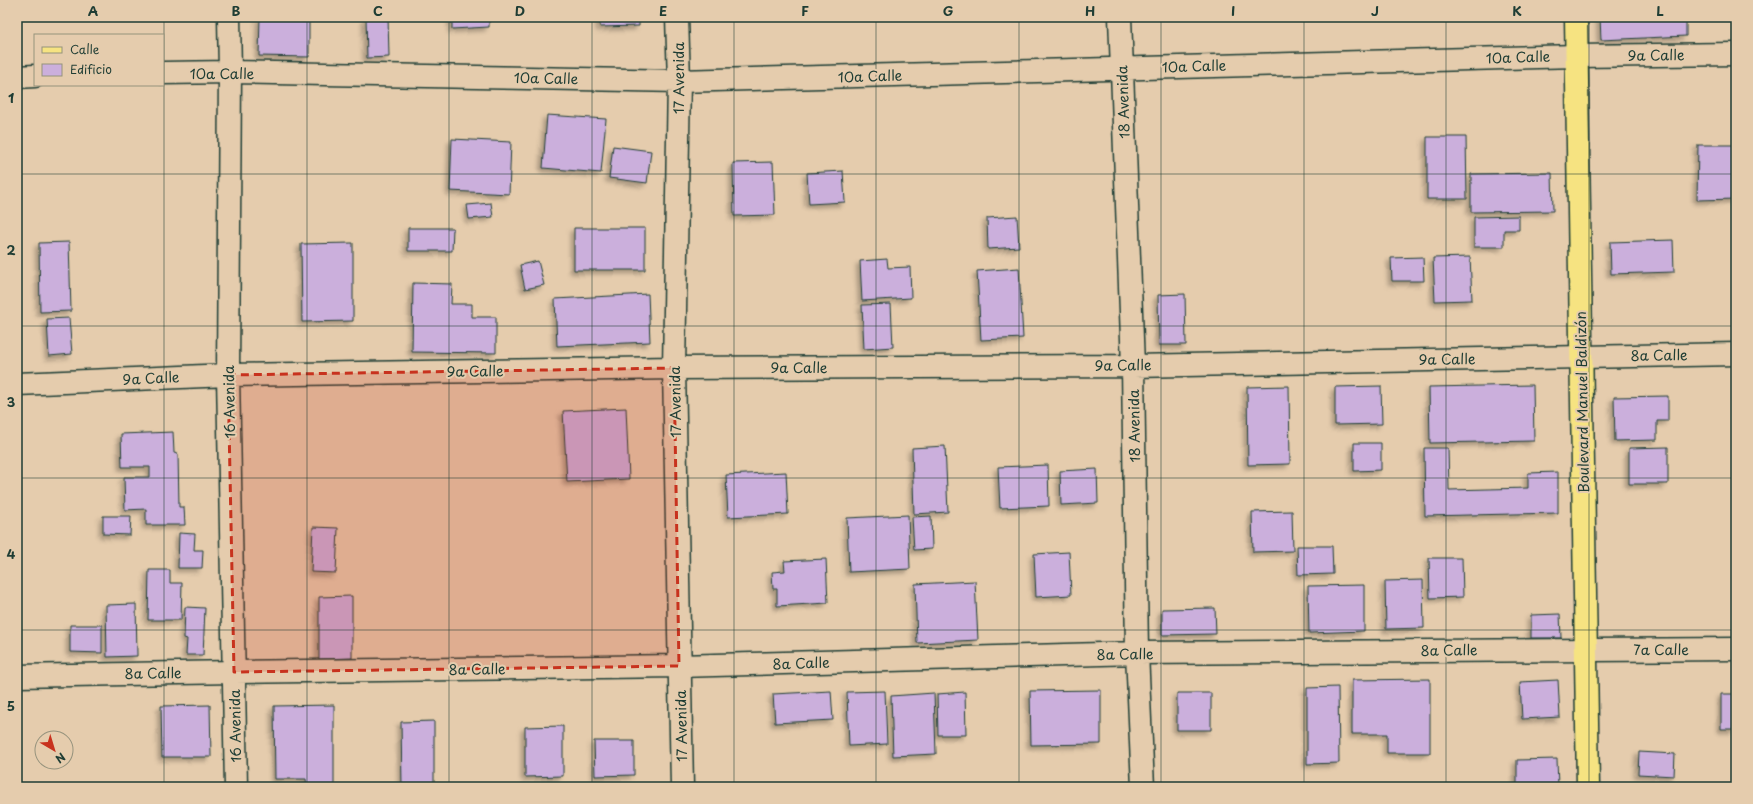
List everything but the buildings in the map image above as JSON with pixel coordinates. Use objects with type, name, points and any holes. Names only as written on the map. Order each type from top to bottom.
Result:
[{"type":"main road","name":"Boulevard Manuel Baldizón","points":[[1576,17],[1588,787]]},
{"type":"street","name":"16 Avenida","points":[[229,17],[228,375],[236,787]]},
{"type":"street","name":"17 Avenida","points":[[677,17],[679,81],[674,368],[682,787]]},
{"type":"street","name":"18 Avenida","points":[[1120,17],[1133,366],[1137,653],[1143,787]]},
{"type":"street","name":"9a Calle","points":[[1577,56],[1736,54]]},
{"type":"street","name":"10a Calle","points":[[164,73],[230,72],[679,81],[1577,56]]},
{"type":"street","points":[[17,76],[34,76]]},
{"type":"street","name":"8a Calle","points":[[1581,356],[1736,354]]},
{"type":"street","name":"9a Calle","points":[[17,384],[228,375],[674,368],[1133,366],[1581,356]]},
{"type":"street","name":"8a Calle","points":[[17,676],[679,666],[1137,653],[1585,649]]},
{"type":"street","name":"7a Calle","points":[[1585,649],[1736,649]]},
{"type":"highlighted area","points":[[674,368],[679,666],[234,672],[228,375]]}]
